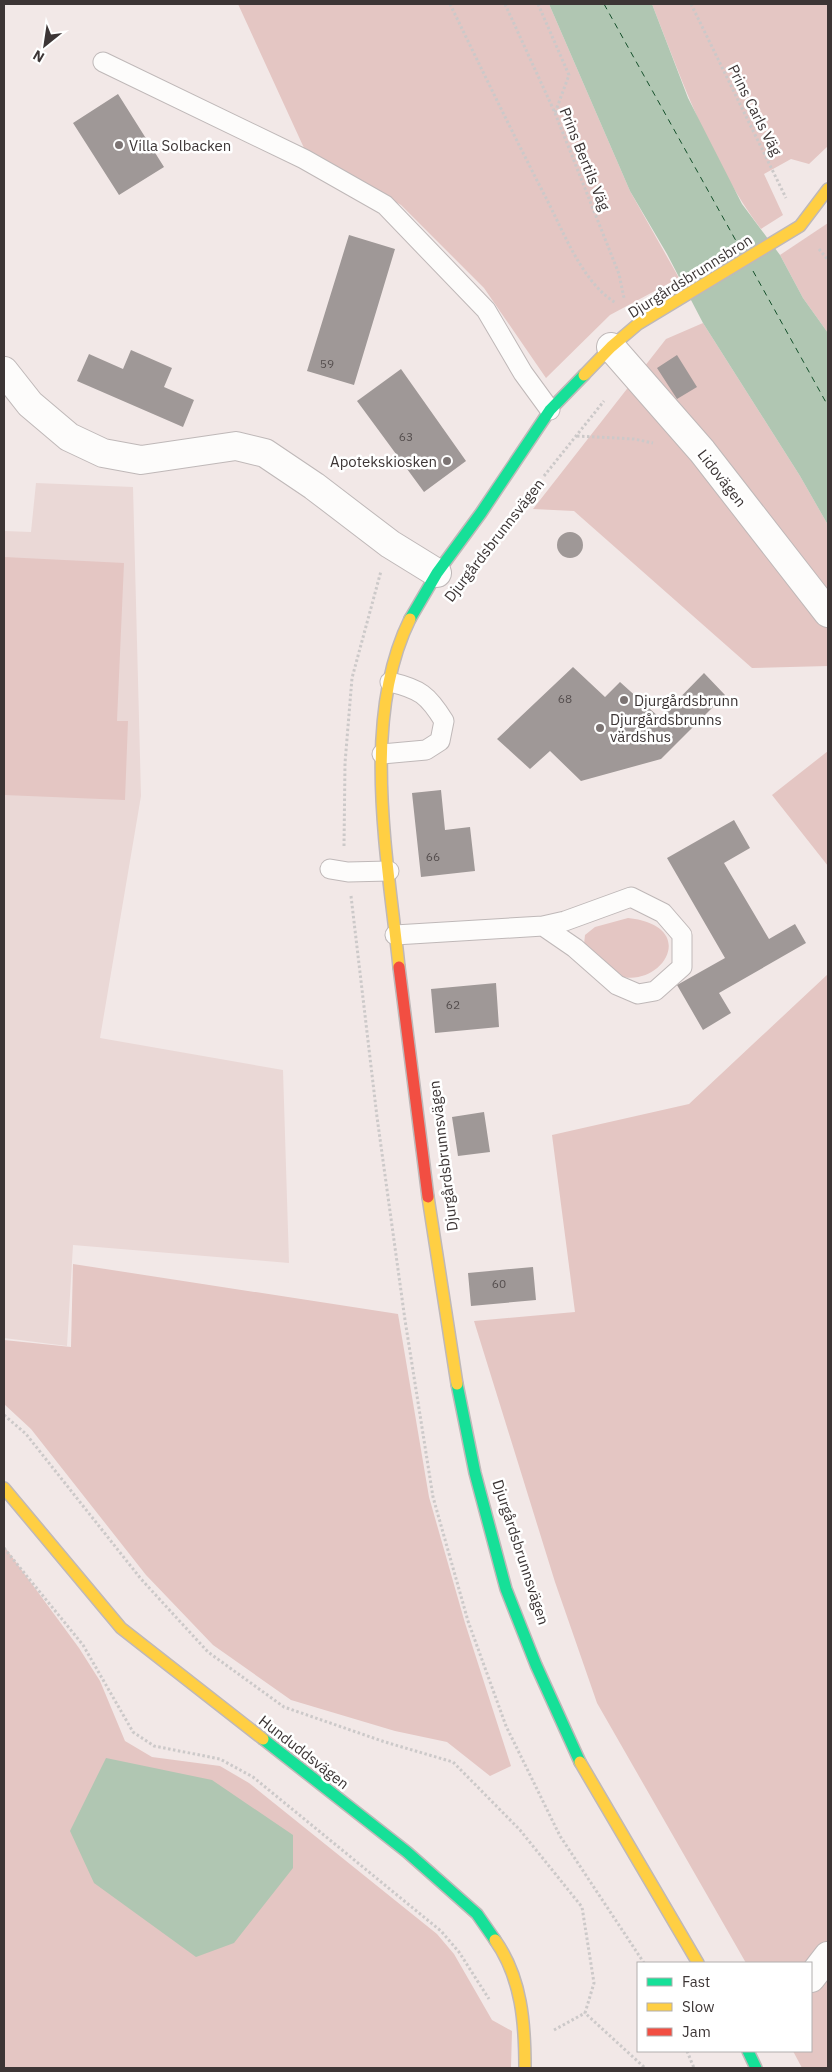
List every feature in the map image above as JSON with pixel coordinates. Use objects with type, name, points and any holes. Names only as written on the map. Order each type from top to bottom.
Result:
[{"type":"street","name":"Djurgårdsbrunnsbron","points":[[611,347],[642,322],[800,226],[828,189]]},
{"type":"street","name":"Djurgårdsbrunnsvägen","points":[[611,347],[550,410],[481,513],[437,573],[409,621],[398,648],[386,702],[380,783],[395,935],[421,1155],[454,1367],[475,1473],[506,1589],[536,1665],[578,1759],[697,1962]]},
{"type":"street","name":"Lidovägen","points":[[611,347],[702,451],[828,613]]},
{"type":"street","name":"Djurgårdsbrunnsvägen","points":[[4,371],[30,404],[69,437],[103,453],[141,460],[236,446],[265,453],[314,486],[390,544],[437,573]]},
{"type":"street","name":"Hunduddsvägen","points":[[4,1488],[121,1628],[408,1852],[477,1914],[500,1947],[518,1986],[524,2037],[524,2068]]},
{"type":"street","points":[[812,1977],[828,1956]]},
{"type":"street","points":[[748,2052],[756,2068]]},
{"type":"lane","points":[[103,62],[304,159],[385,206],[486,310],[523,373],[550,410]]},
{"type":"lane","points":[[382,754],[426,750],[440,741],[444,721],[432,702],[420,690],[390,682]]},
{"type":"lane","points":[[330,869],[348,872],[389,871]]},
{"type":"lane","points":[[395,935],[543,926],[565,921],[631,897],[663,913],[682,935],[682,967],[655,991],[638,994],[617,985],[575,948],[543,926]]},
{"type":"path","points":[[450,4],[514,136],[585,272],[606,296],[625,308]]},
{"type":"path","name":"Prins Bertils Väg","points":[[505,4],[555,114],[619,274],[625,308],[642,322]]},
{"type":"path","points":[[538,4],[569,75],[555,114]]},
{"type":"path","name":"Prins Carls Väg","points":[[691,4],[716,60],[800,226]]},
{"type":"path","name":"Djurgårdsbrunnsvägen","points":[[540,481],[629,367]]},
{"type":"path","points":[[577,436],[634,439],[702,451]]},
{"type":"path","points":[[4,1415],[26,1434],[141,1579],[208,1652],[284,1707],[384,1742],[453,1762],[520,1830],[582,1907],[594,1983],[585,2013],[549,2033]]},
{"type":"path","points":[[4,1548],[83,1645],[133,1732],[154,1746],[220,1759],[253,1777],[441,1931],[459,1952],[491,2003]]},
{"type":"path","points":[[585,2013],[645,2068]]},
{"type":"path","points":[[687,2052],[694,2068]]},
{"type":"shaded area","points":[[238,4],[549,4],[630,191],[679,278],[610,315],[546,378],[484,288],[401,205],[304,148]]},
{"type":"shaded area","points":[[549,4],[652,4],[688,98],[742,204],[780,255],[803,298],[828,333],[828,525],[800,476],[703,323],[667,254],[630,191]]},
{"type":"shaded area","points":[[652,4],[828,4],[828,146],[809,164],[791,159],[764,174],[783,215],[761,229],[743,204],[712,149],[686,92]]},
{"type":"shaded area","points":[[828,223],[828,333],[803,298],[780,255]]},
{"type":"shaded area","points":[[703,323],[800,476],[828,525],[828,666],[752,668],[574,511],[533,509],[666,339]]},
{"type":"shaded area","points":[[36,483],[133,487],[141,796],[100,1038],[283,1070],[289,1263],[73,1245],[67,1346],[4,1338],[4,531],[31,532]]},
{"type":"shaded area","points":[[4,557],[124,563],[117,721],[128,721],[125,800],[4,795]]},
{"type":"shaded area","points":[[828,751],[828,866],[772,795]]},
{"type":"shaded area","points":[[628,918],[650,923],[663,932],[669,943],[667,955],[660,965],[649,974],[635,978],[615,974],[584,944],[585,935],[595,927]]},
{"type":"shaded area","points":[[828,974],[828,2068],[802,2068],[794,2052],[812,2052],[812,1962],[745,1962],[597,1703],[555,1582],[474,1321],[575,1312],[552,1135],[689,1104]]},
{"type":"shaded area","points":[[73,1264],[398,1314],[429,1497],[465,1623],[511,1766],[490,1776],[447,1742],[395,1731],[291,1700],[213,1645],[146,1575],[31,1429],[4,1404],[4,1340],[71,1347]]},
{"type":"shaded area","points":[[4,1546],[79,1648],[100,1681],[125,1741],[152,1757],[220,1766],[249,1783],[437,1934],[454,1954],[492,2020],[512,2031],[511,2068],[4,2068]]},
{"type":"shaded area","points":[[106,1758],[212,1780],[293,1835],[293,1868],[234,1943],[196,1957],[94,1883],[70,1831]]},
{"type":"building","name":"Villa Solbacken","points":[[118,94],[164,167],[119,195],[73,123]]},
{"type":"building","points":[[349,235],[395,249],[354,385],[307,371]]},
{"type":"building","points":[[131,350],[172,368],[164,387],[194,400],[183,427],[77,381],[89,354],[123,369]]},
{"type":"building","points":[[677,355],[697,387],[677,399],[657,368]]},
{"type":"building","points":[[401,369],[466,461],[424,492],[357,401]]},
{"type":"building","points":[[570,532],[579,536],[583,545],[579,554],[570,558],[561,554],[557,545],[561,536]]},
{"type":"building","name":"Djurgårdsbrunns värdshus","points":[[573,667],[605,697],[620,682],[660,718],[704,673],[725,695],[661,759],[581,781],[550,751],[530,769],[497,739]]},
{"type":"building","points":[[441,790],[445,830],[470,827],[475,871],[421,877],[412,793]]},
{"type":"building","points":[[734,820],[750,848],[724,863],[769,939],[795,924],[806,943],[719,993],[731,1013],[703,1030],[677,985],[725,958],[667,858]]},
{"type":"building","points":[[496,983],[499,1027],[435,1033],[431,989]]},
{"type":"building","points":[[484,1112],[490,1152],[458,1156],[452,1117]]},
{"type":"building","points":[[533,1267],[536,1300],[471,1306],[468,1273]]},
{"type":"ferry route","points":[[604,4],[740,248]]},
{"type":"ferry route","points":[[753,271],[828,406]]},
{"type":"traffic: fast","points":[[410,619],[437,573],[481,513],[550,410],[584,375]]},
{"type":"traffic: fast","points":[[457,1384],[475,1473],[506,1589],[536,1665],[580,1762]]},
{"type":"traffic: fast","points":[[263,1739],[407,1852],[477,1914],[495,1940]]},
{"type":"traffic: fast","points":[[748,2052],[756,2068]]},
{"type":"traffic: slow","points":[[584,375],[611,347],[638,324],[800,226],[828,189]]},
{"type":"traffic: slow","points":[[399,967],[384,836],[382,745],[386,701],[395,659],[410,619]]},
{"type":"traffic: slow","points":[[428,1197],[457,1384]]},
{"type":"traffic: slow","points":[[4,1488],[121,1628],[263,1739]]},
{"type":"traffic: slow","points":[[580,1762],[697,1962]]},
{"type":"traffic: slow","points":[[495,1940],[511,1970],[520,2002],[523,2018],[525,2068]]},
{"type":"traffic: jam","points":[[399,967],[428,1197]]},
{"type":"place","name":"Villa Solbacken","points":[[119,145]]},
{"type":"place","name":"Apotekskiosken","points":[[447,461]]},
{"type":"place","name":"Djurgårdsbrunn","points":[[624,700]]},
{"type":"place","name":"Djurgårdsbrunns värdshus","points":[[600,728]]}]
